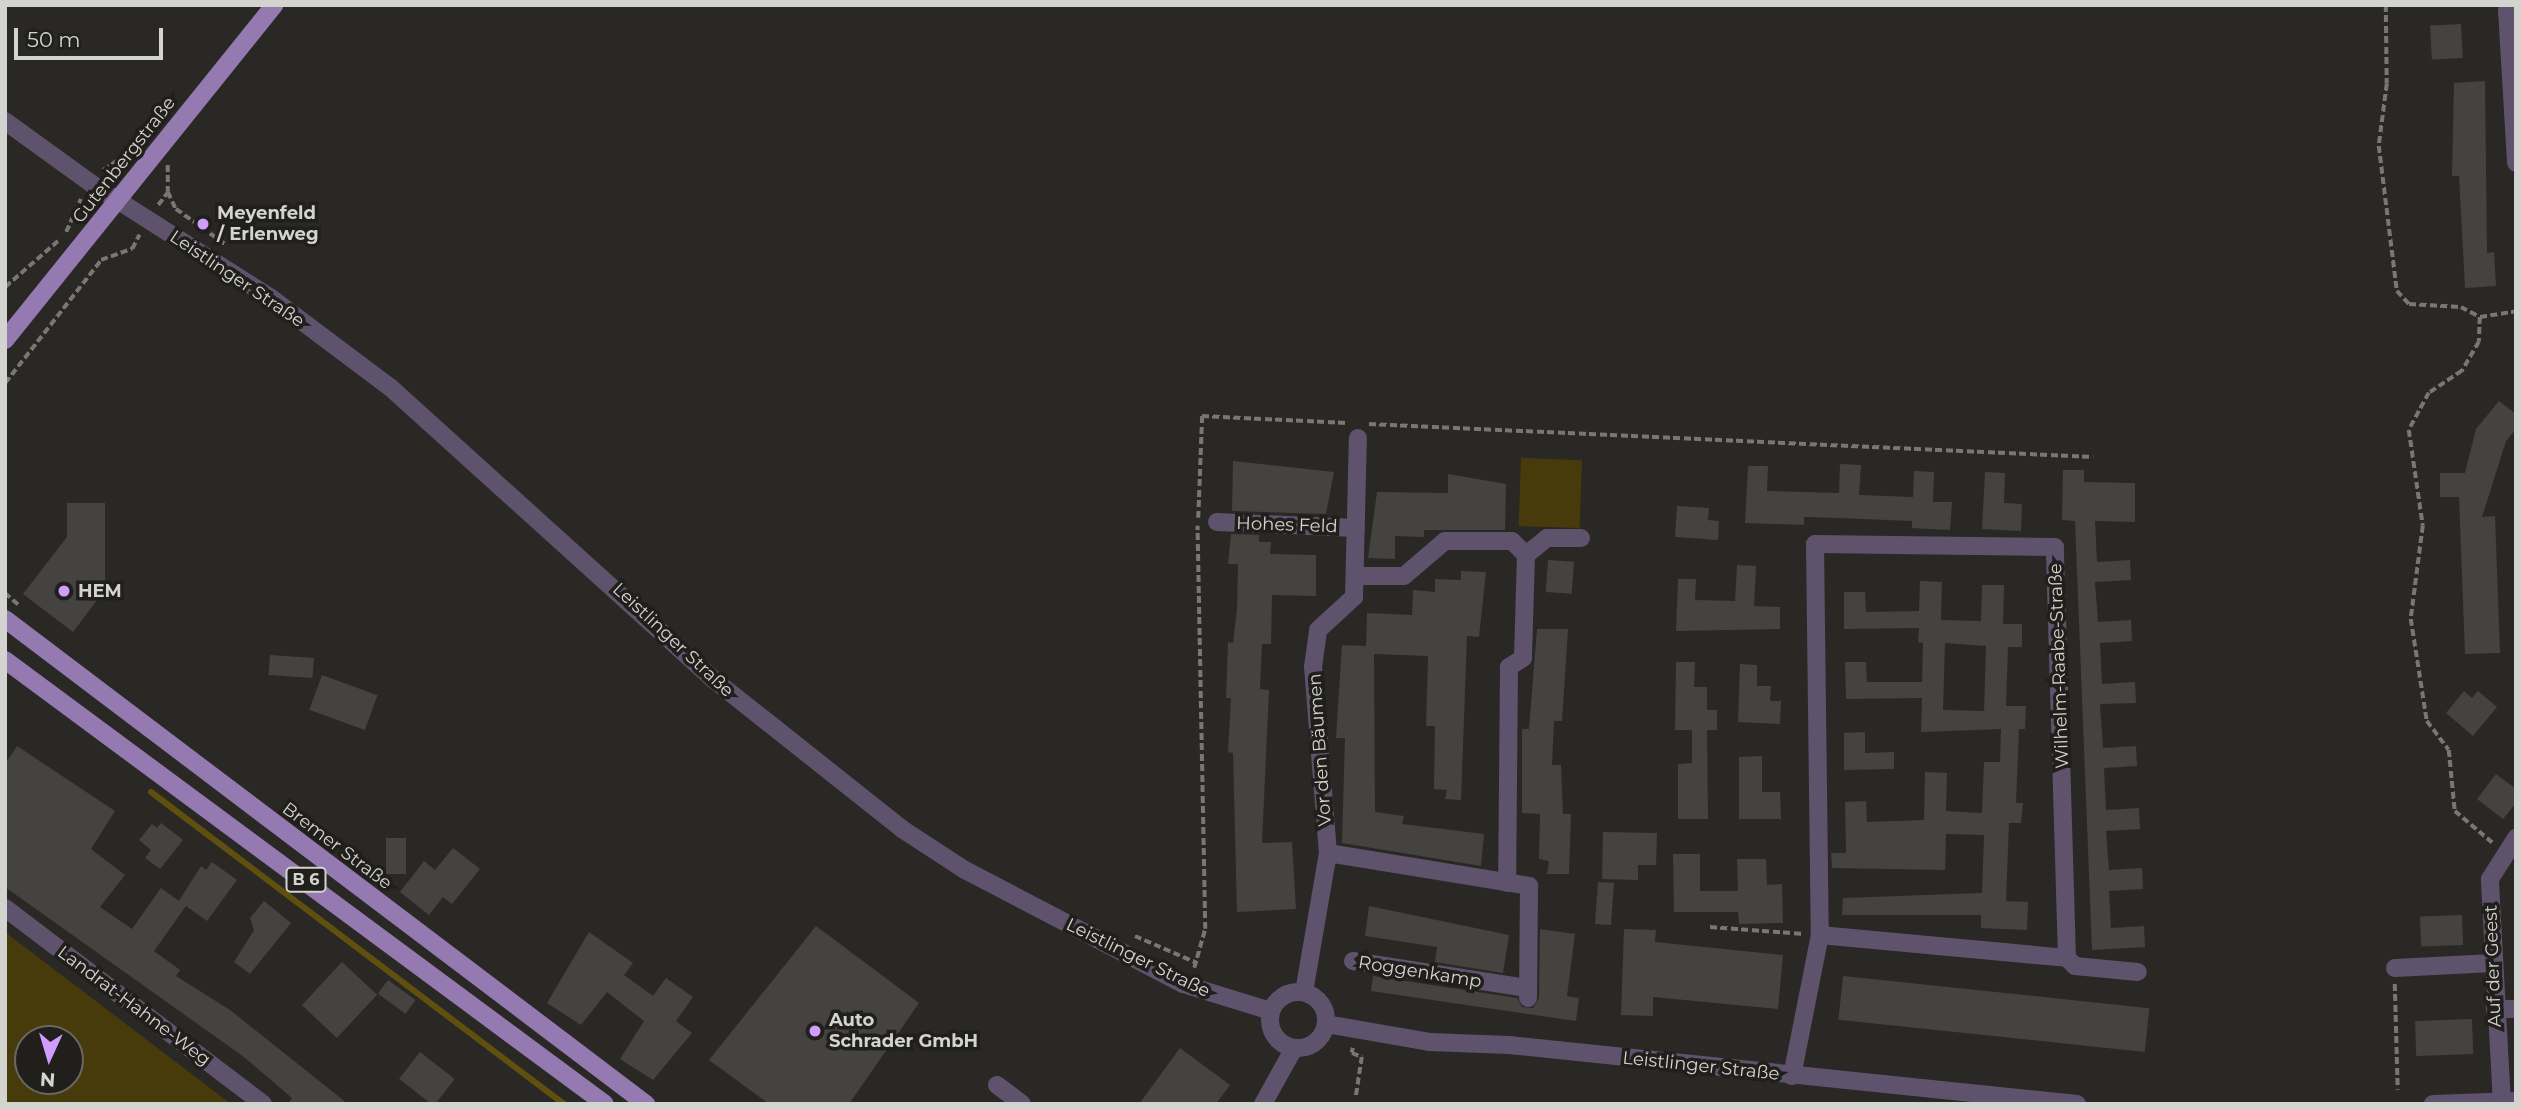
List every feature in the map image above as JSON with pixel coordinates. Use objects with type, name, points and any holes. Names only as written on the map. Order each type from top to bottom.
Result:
[{"type":"main road","name":"Gutenbergstraße","points":[[5,340],[274,5]]},
{"type":"main road","name":"Bremer Straße","points":[[5,619],[646,1104]]},
{"type":"main road","name":"B 6","points":[[5,660],[605,1104]]},
{"type":"street","points":[[2507,8],[2516,163]]},
{"type":"street","name":"Leistlinger Straße","points":[[5,121],[92,184],[271,298],[391,388],[713,679],[902,829],[965,870],[1183,984],[1271,1011]]},
{"type":"street","name":"Vor den Bäumen","points":[[1304,992],[1328,853],[1313,667],[1318,629],[1354,597],[1358,438]]},
{"type":"street","name":"Hohes Feld","points":[[1217,522],[1356,528]]},
{"type":"street","points":[[1526,555],[1547,538],[1581,538]]},
{"type":"street","points":[[1355,576],[1405,576],[1445,541],[1511,541],[1526,555],[1523,658],[1509,667],[1507,883]]},
{"type":"street","name":"Wilhelm-Raabe-Straße","points":[[1792,1076],[1820,935],[1815,544],[2055,547],[2067,958]]},
{"type":"street","name":"Auf der Geest","points":[[2507,1102],[2495,1009],[2490,880],[2504,852],[2516,838]]},
{"type":"street","name":"Roggenkamp","points":[[1328,853],[1529,886],[1528,993],[1353,961]]},
{"type":"street","name":"Landrat-Hahne-Weg","points":[[5,908],[263,1104]]},
{"type":"street","points":[[1820,935],[2067,958],[2076,966],[2138,972]]},
{"type":"street","points":[[2395,968],[2493,963]]},
{"type":"street","points":[[1304,992],[1324,1007],[1326,1024],[1312,1045],[1294,1048],[1272,1031],[1271,1011],[1284,995],[1304,992]]},
{"type":"street","points":[[2495,1009],[2516,1009]]},
{"type":"street","name":"Leistlinger Straße","points":[[1326,1024],[1357,1031],[2077,1104]]},
{"type":"street","points":[[1263,1104],[1294,1048]]},
{"type":"street","points":[[997,1085],[1022,1104]]},
{"type":"street","points":[[2433,1104],[2507,1102]]},
{"type":"path","points":[[2384,6],[2387,84],[2379,146],[2397,291],[2409,304],[2461,307],[2480,317],[2516,311]]},
{"type":"path","points":[[5,287],[43,259],[68,230],[92,184],[110,161],[143,141],[171,168],[168,192],[147,220],[132,249],[101,260],[5,383]]},
{"type":"path","points":[[168,192],[176,209],[231,249]]},
{"type":"path","points":[[2480,317],[2479,342],[2462,371],[2429,393],[2409,430],[2423,526],[2411,619],[2427,721],[2449,750],[2455,811],[2504,852]]},
{"type":"path","points":[[1710,927],[1820,935]]},
{"type":"path","points":[[1122,930],[1197,963]]},
{"type":"path","points":[[2395,968],[2398,1090]]},
{"type":"path","points":[[1356,1097],[1362,1057],[1352,1053],[1357,1031]]},
{"type":"shaded area","points":[[1521,458],[1582,460],[1580,528],[1519,526]]},
{"type":"shaded area","points":[[5,932],[231,1104],[5,1104]]},
{"type":"building","points":[[2461,24],[2463,58],[2432,60],[2430,26]]},
{"type":"building","points":[[2485,81],[2487,253],[2494,252],[2496,286],[2465,288],[2459,176],[2452,176],[2454,83]]},
{"type":"building","points":[[2499,401],[2516,414],[2516,429],[2506,441],[2482,517],[2495,516],[2500,653],[2465,654],[2459,497],[2440,497],[2440,473],[2465,473],[2476,429]]},
{"type":"building","points":[[1233,461],[1334,472],[1326,514],[1232,511]]},
{"type":"building","points":[[1840,464],[1861,465],[1859,495],[1913,497],[1914,471],[1934,472],[1933,502],[1952,502],[1950,530],[1912,528],[1912,521],[1838,518],[1804,517],[1804,525],[1745,523],[1748,466],[1768,466],[1767,491],[1839,493]]},
{"type":"building","points":[[2063,470],[2084,470],[2084,482],[2135,483],[2135,522],[2095,521],[2097,562],[2130,560],[2131,580],[2095,582],[2098,622],[2131,620],[2132,641],[2100,643],[2102,684],[2135,682],[2136,703],[2100,704],[2103,748],[2136,746],[2137,766],[2104,768],[2106,810],[2139,808],[2140,829],[2106,831],[2109,870],[2142,868],[2143,889],[2109,891],[2111,928],[2144,926],[2145,947],[2092,950],[2075,521],[2062,520]]},
{"type":"building","points":[[1985,472],[2005,473],[2004,503],[2022,504],[2021,531],[1982,529]]},
{"type":"building","points":[[1448,474],[1506,484],[1505,530],[1424,530],[1424,537],[1395,536],[1395,559],[1368,558],[1377,492],[1448,493]]},
{"type":"building","points":[[67,503],[105,503],[105,579],[110,583],[73,632],[23,594],[67,537]]},
{"type":"building","points":[[1677,506],[1709,508],[1708,520],[1719,521],[1718,540],[1675,537]]},
{"type":"building","points":[[1231,534],[1259,535],[1259,542],[1271,542],[1270,554],[1316,555],[1316,596],[1272,595],[1271,644],[1262,644],[1260,689],[1269,690],[1262,843],[1292,842],[1296,909],[1237,912],[1233,753],[1228,752],[1231,698],[1226,698],[1228,642],[1233,643],[1237,609],[1238,564],[1228,564]]},
{"type":"building","points":[[1548,560],[1574,562],[1572,594],[1546,592]]},
{"type":"building","points":[[1737,565],[1756,566],[1754,606],[1780,607],[1780,629],[1676,631],[1678,579],[1696,579],[1695,600],[1735,601]]},
{"type":"building","points":[[1461,571],[1486,572],[1479,637],[1467,636],[1461,800],[1445,799],[1447,790],[1434,789],[1435,726],[1426,726],[1428,656],[1374,654],[1375,812],[1404,816],[1402,824],[1484,834],[1481,866],[1342,843],[1345,738],[1336,738],[1342,645],[1366,646],[1367,613],[1412,615],[1413,590],[1435,592],[1435,579],[1461,580]]},
{"type":"building","points":[[1920,581],[1942,582],[1941,620],[1981,621],[1982,585],[2004,585],[2003,624],[2022,624],[2022,647],[2008,647],[2006,706],[2026,706],[2025,729],[2019,729],[2016,803],[2023,803],[2021,823],[2009,823],[2006,901],[2028,902],[2027,930],[1981,928],[1981,915],[1842,915],[1843,898],[1982,893],[1984,835],[1946,834],[1945,870],[1832,868],[1831,853],[1846,853],[1845,802],[1866,801],[1867,822],[1924,820],[1925,772],[1947,773],[1946,811],[1982,813],[1984,762],[2000,762],[2001,729],[1921,732],[1922,698],[1846,699],[1845,662],[1866,662],[1867,682],[1922,682],[1923,643],[1918,642],[1919,628],[1844,629],[1844,592],[1865,592],[1866,612],[1919,611]],"holes":[[[1945,643],[1986,646],[1984,711],[1943,710]]]},
{"type":"building","points":[[1537,629],[1568,629],[1562,721],[1554,721],[1552,765],[1561,765],[1563,814],[1571,814],[1569,874],[1547,874],[1549,861],[1539,859],[1540,814],[1522,813],[1522,729],[1529,729]]},
{"type":"building","points":[[270,655],[314,658],[312,678],[269,675]]},
{"type":"building","points":[[1676,662],[1695,662],[1694,687],[1707,687],[1707,710],[1717,710],[1717,730],[1707,730],[1708,819],[1678,819],[1678,764],[1692,763],[1692,730],[1675,730]]},
{"type":"building","points":[[1740,664],[1757,665],[1757,686],[1771,686],[1770,701],[1781,701],[1780,724],[1738,722]]},
{"type":"building","points":[[322,675],[377,695],[365,730],[309,710]]},
{"type":"building","points":[[2464,691],[2472,698],[2478,691],[2497,707],[2473,736],[2446,713]]},
{"type":"building","points":[[1865,732],[1865,753],[1894,752],[1894,769],[1844,770],[1844,733]]},
{"type":"building","points":[[17,746],[115,811],[91,849],[125,875],[100,907],[132,929],[161,888],[179,901],[201,866],[206,870],[212,862],[237,880],[207,921],[186,906],[154,951],[180,970],[176,976],[230,1010],[348,1104],[288,1104],[292,1098],[244,1057],[5,887],[5,764]]},
{"type":"building","points":[[1762,756],[1762,792],[1780,792],[1781,819],[1739,819],[1739,757]]},
{"type":"building","points":[[2496,774],[2516,789],[2516,803],[2503,819],[2477,799]]},
{"type":"building","points":[[161,823],[183,840],[160,869],[145,858],[151,850],[139,840],[152,824],[157,828]]},
{"type":"building","points":[[1603,832],[1657,833],[1656,865],[1638,865],[1638,880],[1602,879]]},
{"type":"building","points":[[386,838],[406,838],[406,874],[386,874]]},
{"type":"building","points":[[453,848],[480,869],[452,904],[443,897],[429,915],[400,892],[424,861],[435,870]]},
{"type":"building","points":[[1673,854],[1700,854],[1700,891],[1738,891],[1737,859],[1766,859],[1767,885],[1782,884],[1783,923],[1739,924],[1738,912],[1674,912]]},
{"type":"building","points":[[1598,882],[1614,883],[1611,925],[1595,924]]},
{"type":"building","points":[[264,901],[291,923],[250,974],[234,962],[254,930],[250,918]]},
{"type":"building","points":[[1369,906],[1509,935],[1503,973],[1435,962],[1437,947],[1365,936]]},
{"type":"building","points":[[2462,915],[2463,945],[2421,946],[2420,916]]},
{"type":"building","name":"Auto Schrader GmbH","points":[[816,926],[919,1003],[849,1104],[769,1104],[709,1060]]},
{"type":"building","points":[[1540,929],[1575,934],[1567,996],[1579,998],[1576,1021],[1371,991],[1373,976],[1517,998],[1522,1007],[1533,1008],[1539,998]]},
{"type":"building","points":[[1624,929],[1656,930],[1655,942],[1783,955],[1778,1009],[1653,997],[1653,1016],[1621,1015]]},
{"type":"building","points":[[589,932],[633,963],[624,975],[653,996],[666,978],[693,997],[676,1021],[692,1033],[653,1080],[620,1059],[644,1021],[607,992],[581,1025],[547,1003]]},
{"type":"building","points":[[342,962],[377,995],[337,1038],[302,1005]]},
{"type":"building","points":[[1843,976],[2149,1008],[2145,1052],[1838,1020]]},
{"type":"building","points":[[388,980],[416,1000],[406,1014],[378,994]]},
{"type":"building","points":[[2472,1019],[2473,1054],[2416,1056],[2415,1021]]},
{"type":"building","points":[[1180,1048],[1230,1085],[1216,1104],[1139,1104]]},
{"type":"building","points":[[420,1052],[455,1079],[435,1104],[431,1104],[399,1079]]},
{"type":"waterway","points":[[151,792],[564,1104]]},
{"type":"place","name":"Meyenfeld / Erlenweg","points":[[203,224]]},
{"type":"place","name":"HEM","points":[[64,591]]},
{"type":"place","name":"Auto Schrader GmbH","points":[[815,1031]]}]
